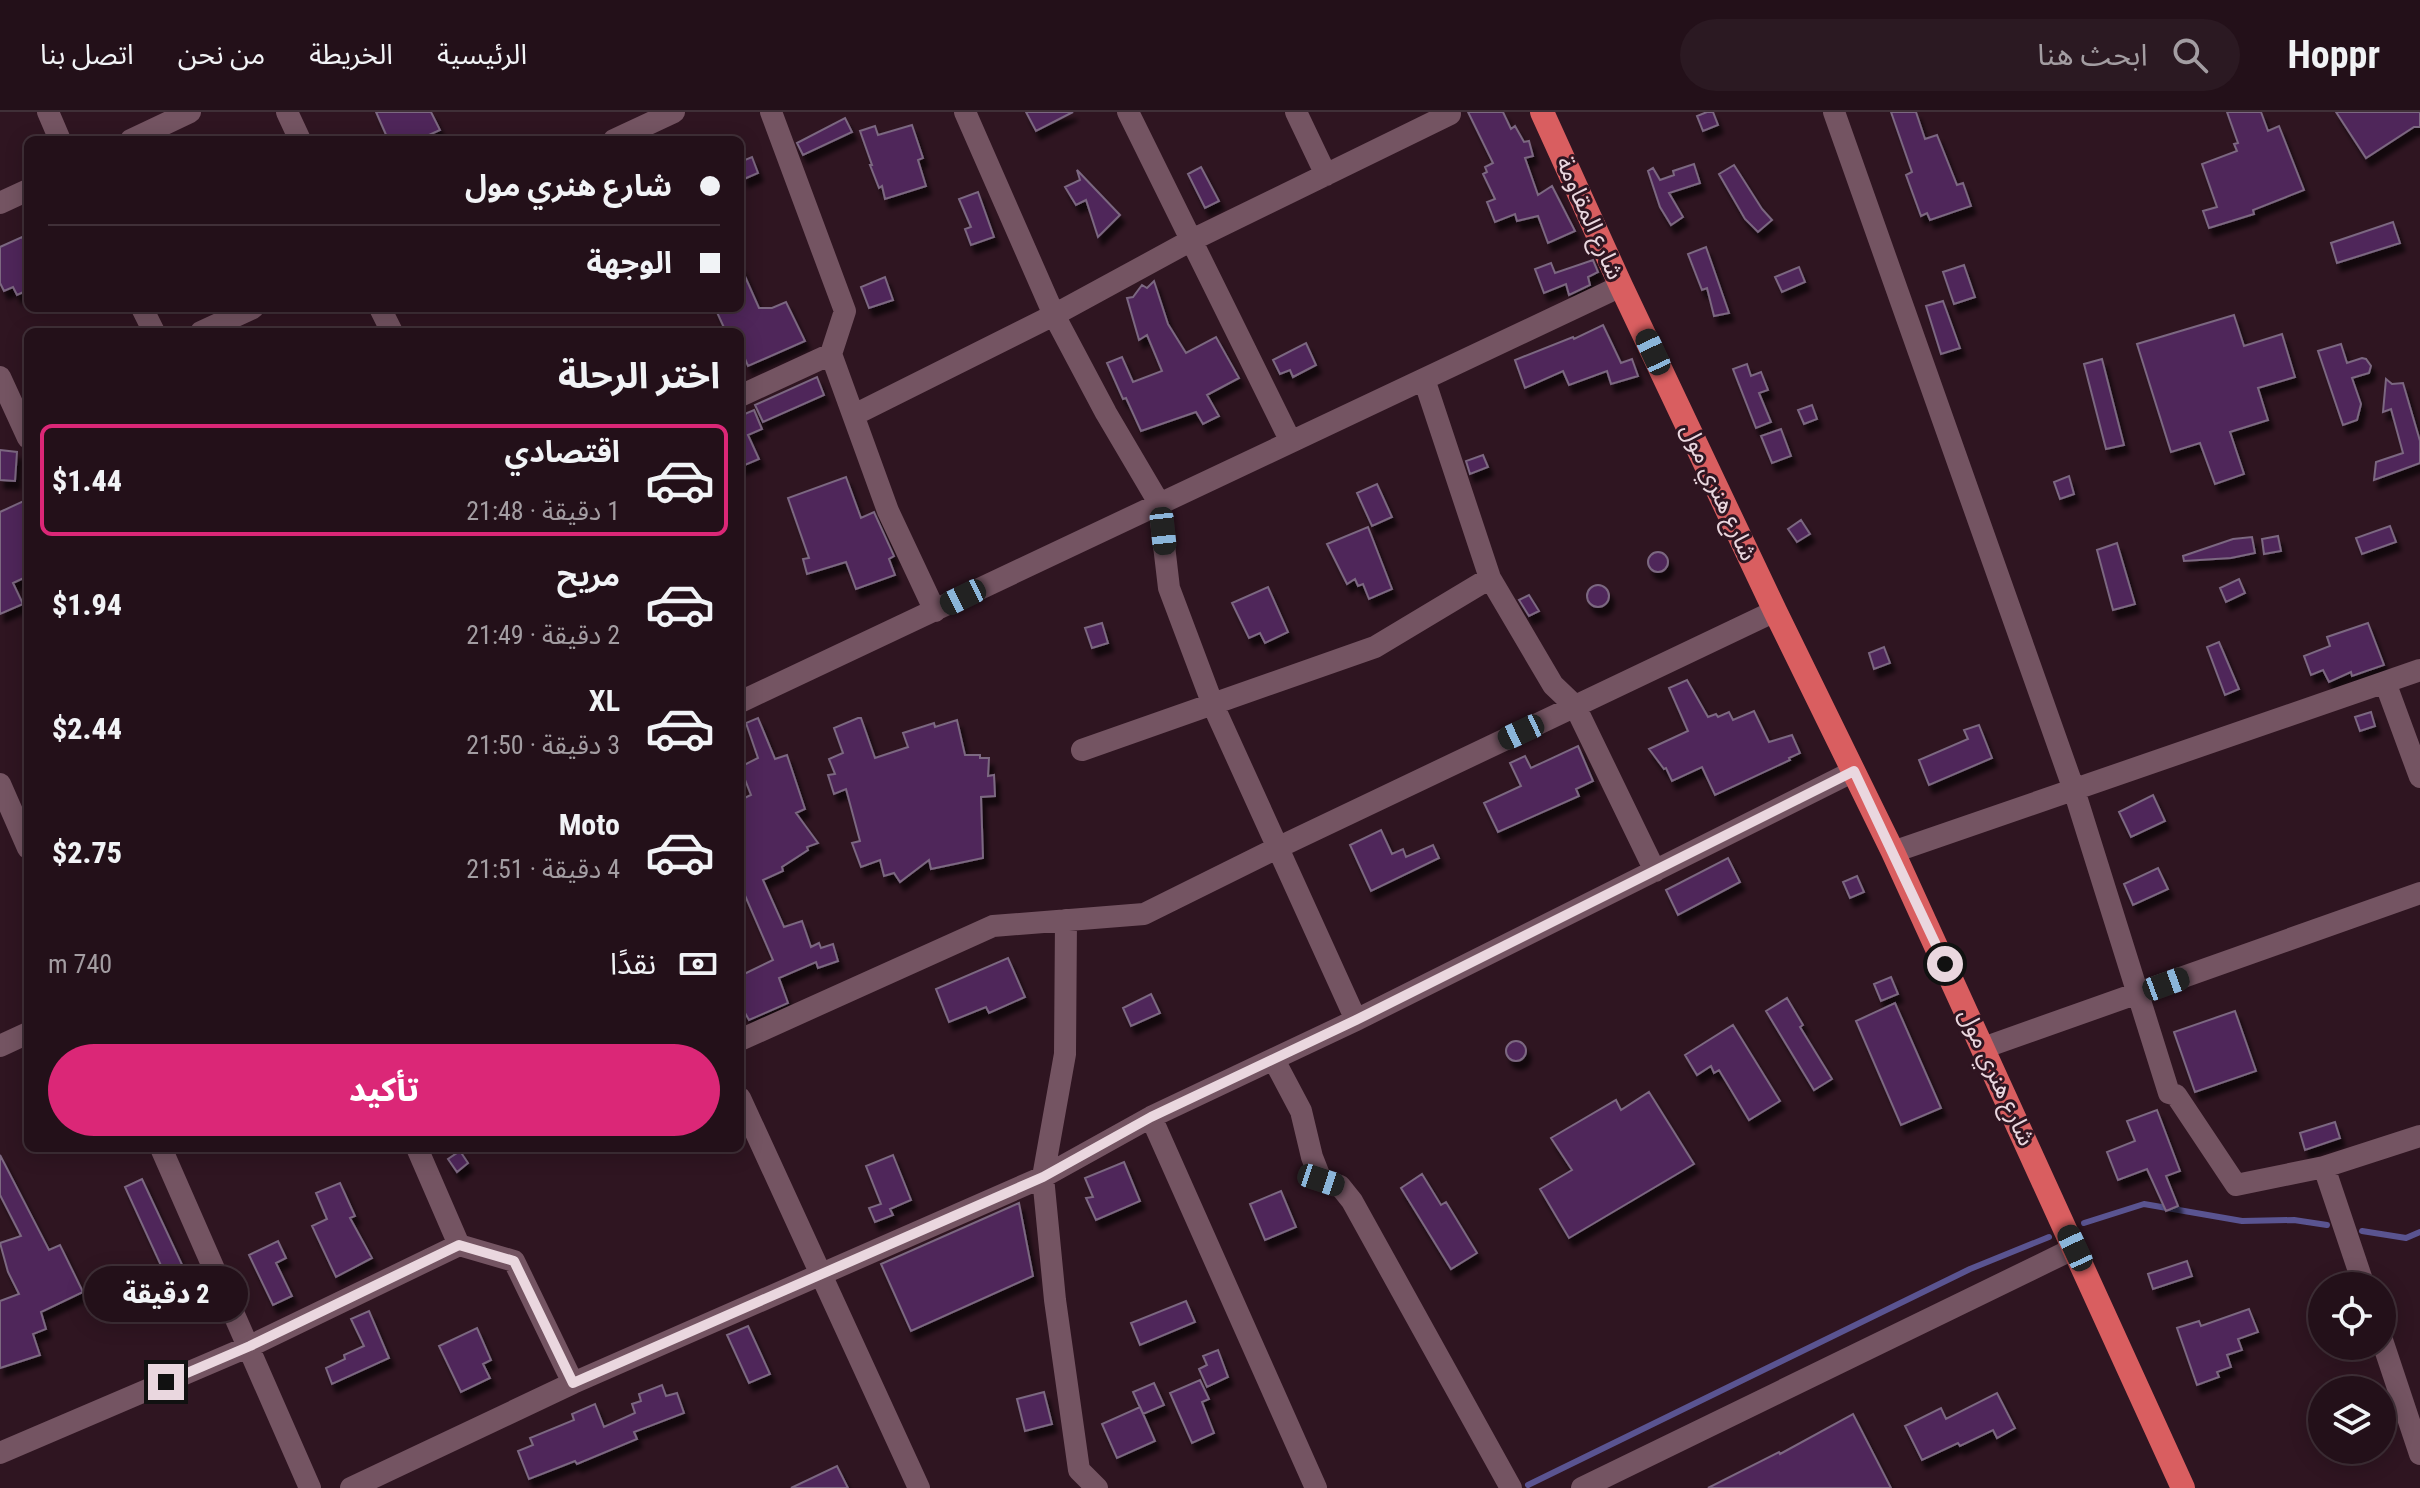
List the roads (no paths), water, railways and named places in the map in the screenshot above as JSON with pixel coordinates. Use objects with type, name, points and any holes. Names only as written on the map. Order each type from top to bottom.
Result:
[{"type":"highway","name":"شارع المقاومة","points":[[1542,112],[1639,323]]},
{"type":"highway","name":"شارع هنري مول","points":[[1639,323],[1893,852],[2183,1488]]},
{"type":"street","points":[[48,112],[58,136]]},
{"type":"street","points":[[139,136],[190,112]]},
{"type":"street","points":[[287,112],[298,136]]},
{"type":"street","points":[[623,136],[674,112]]},
{"type":"street","points":[[771,112],[845,311],[831,354],[888,511],[935,611]]},
{"type":"street","points":[[965,112],[1054,315],[1159,503],[1169,588],[1213,705],[1356,1020]]},
{"type":"street","points":[[1128,112],[1291,442]]},
{"type":"street","points":[[1296,112],[1326,175]]},
{"type":"street","points":[[1834,112],[2074,790],[2169,1093],[2176,1095],[2236,1185],[2324,1167],[2420,1136]]},
{"type":"street","points":[[854,415],[1054,315],[1190,241],[1450,114]]},
{"type":"street","points":[[0,203],[24,192]]},
{"type":"street","points":[[744,700],[1621,286]]},
{"type":"street","points":[[210,328],[244,312]]},
{"type":"street","points":[[744,394],[831,354]]},
{"type":"street","points":[[0,377],[19,423]]},
{"type":"street","points":[[1424,379],[1490,578],[1553,685],[1575,706],[1655,871]]},
{"type":"street","points":[[1082,750],[1375,647],[1490,578]]},
{"type":"street","points":[[744,1038],[993,926],[1144,914],[1775,611]]},
{"type":"street","points":[[1893,852],[2420,670]]},
{"type":"street","points":[[2385,682],[2420,777]]},
{"type":"street","points":[[351,1488],[573,1383],[1043,1177],[1151,1117],[1356,1020],[1854,771]]},
{"type":"street","points":[[0,784],[24,838]]},
{"type":"street","points":[[1983,1048],[2420,893]]},
{"type":"street","points":[[1066,920],[1065,1054],[1043,1177],[1055,1300],[1079,1470],[1097,1488]]},
{"type":"street","points":[[0,1046],[24,1035]]},
{"type":"street","points":[[1274,1060],[1301,1111],[1321,1180],[1340,1186],[1352,1201],[1511,1488]]},
{"type":"street","points":[[744,1107],[919,1488]]},
{"type":"street","points":[[1151,1117],[1316,1488]]},
{"type":"street","points":[[163,1152],[310,1488]]},
{"type":"street","points":[[419,1152],[459,1245]]},
{"type":"street","points":[[2324,1167],[2359,1272]]},
{"type":"street","points":[[0,1453],[250,1346],[459,1245],[514,1261],[573,1383]]},
{"type":"street","points":[[1582,1488],[2075,1248]]},
{"type":"street","points":[[2389,1360],[2420,1454]]},
{"type":"waterway","points":[[2084,1223],[2144,1204],[2242,1221],[2294,1220],[2327,1225]]},
{"type":"waterway","points":[[2362,1231],[2406,1238],[2420,1232]]},
{"type":"waterway","points":[[1528,1485],[1970,1269],[2049,1237]]}]
